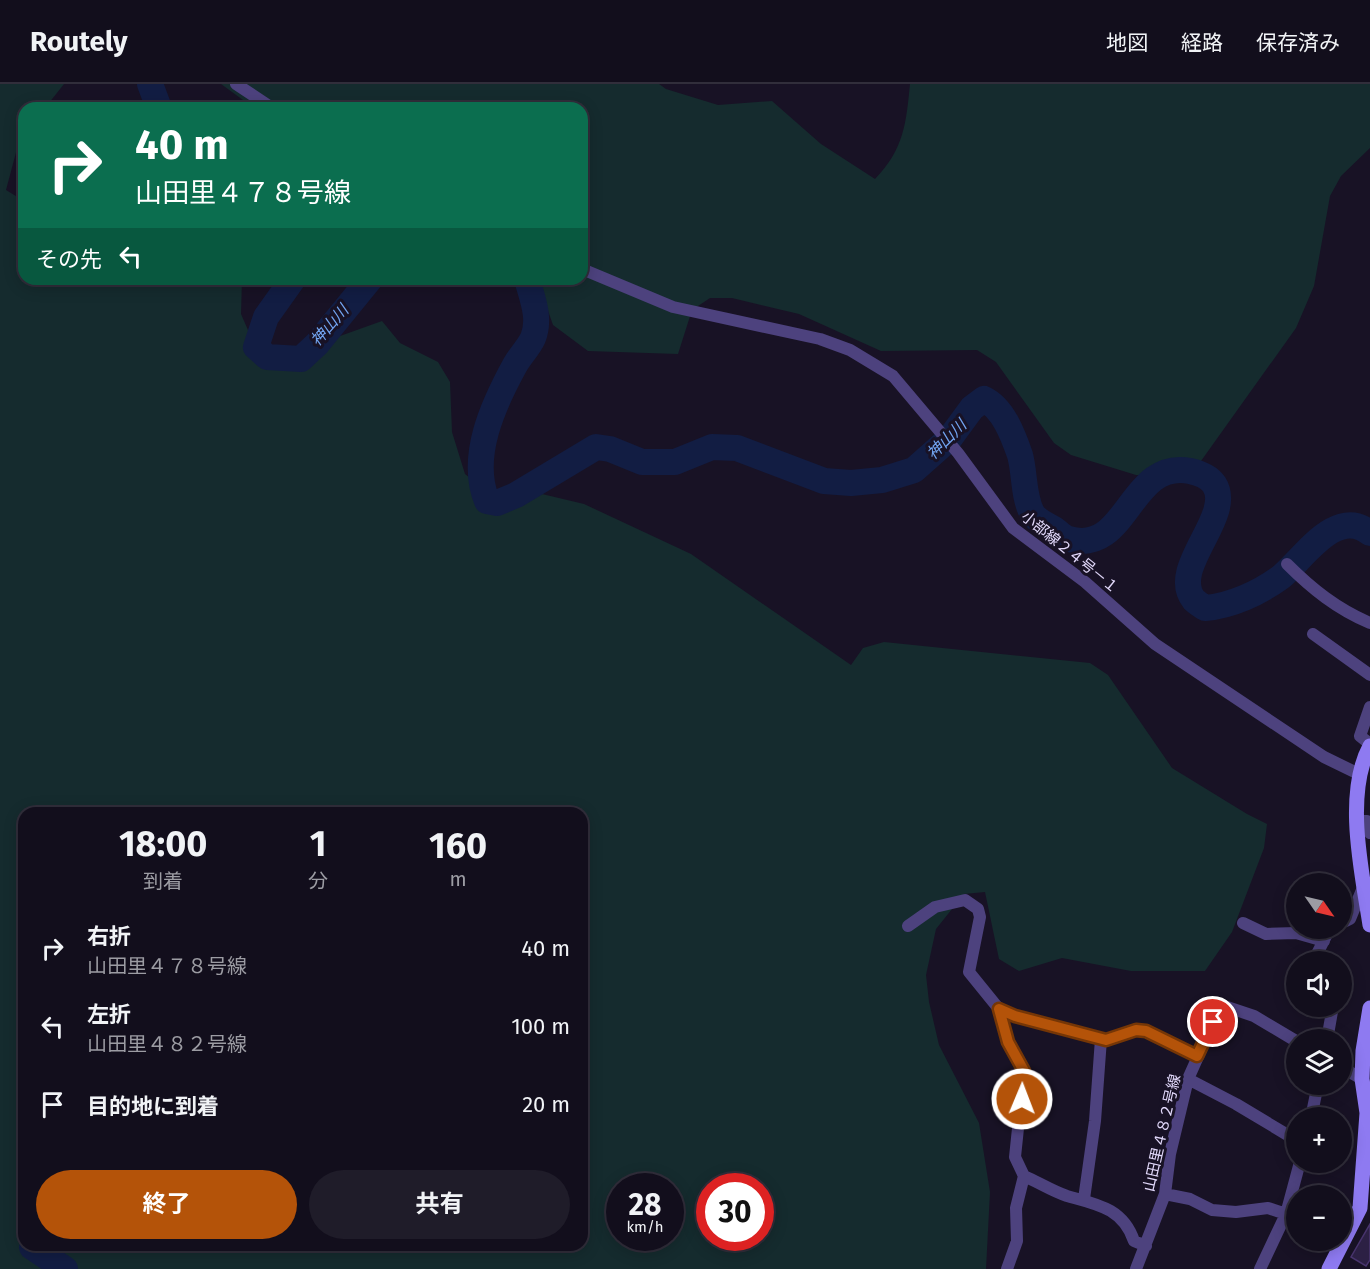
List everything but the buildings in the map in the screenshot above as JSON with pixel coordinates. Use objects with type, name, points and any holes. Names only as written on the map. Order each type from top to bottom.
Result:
[{"type":"street","points":[[236,84],[263,102]]},
{"type":"street","name":"小部線２４号－１","points":[[588,272],[673,307],[820,339],[850,350],[893,376],[958,453],[1013,528],[1085,582],[1155,644],[1324,757],[1361,775]]},
{"type":"street","points":[[1287,564],[1306,584],[1333,605],[1370,623]]},
{"type":"street","points":[[1313,634],[1370,675]]},
{"type":"street","points":[[1370,706],[1360,736],[1370,745],[1365,755],[1361,775],[1357,821],[1370,925]]},
{"type":"street","points":[[1357,821],[1367,821],[1370,832]]},
{"type":"street","points":[[1352,914],[1364,885]]},
{"type":"street","points":[[908,926],[935,907],[965,900],[978,909],[980,917],[969,972],[999,1009],[1008,1042],[1024,1071],[1015,1157],[1024,1176],[1016,1208],[1017,1240],[1007,1269]]},
{"type":"street","points":[[1243,923],[1266,934],[1296,933],[1324,941],[1319,951]]},
{"type":"street","name":"山田里４８２号線","points":[[1136,1269],[1165,1194],[1170,1154],[1188,1079],[1221,1005],[1254,1016],[1286,1035]]},
{"type":"street","points":[[1329,1269],[1360,1208],[1367,1113],[1362,1079],[1363,1050],[1370,1008]]},
{"type":"street","points":[[999,1009],[1015,1016],[1106,1040],[1136,1030],[1146,1031],[1197,1056]]},
{"type":"street","points":[[1084,1198],[1095,1121],[1101,1039]]},
{"type":"street","points":[[1352,1073],[1362,1079]]},
{"type":"street","points":[[1188,1079],[1286,1134]]},
{"type":"street","points":[[1024,1176],[1068,1196],[1084,1198],[1104,1206],[1130,1228],[1134,1241],[1146,1246]]},
{"type":"street","points":[[1165,1194],[1190,1199],[1212,1210],[1236,1212],[1268,1208],[1286,1214],[1260,1269]]},
{"type":"green space","points":[[0,84],[64,84],[50,102],[18,102],[18,145],[6,190],[18,197],[18,285],[242,285],[241,314],[258,353],[301,350],[382,321],[400,343],[438,362],[450,382],[452,432],[465,474],[481,487],[500,497],[542,494],[584,504],[691,554],[851,665],[863,648],[884,642],[1090,663],[1108,675],[1172,768],[1267,824],[1264,848],[1232,932],[1205,971],[1131,971],[1062,958],[1019,971],[999,959],[985,892],[964,894],[936,929],[926,975],[929,1002],[939,1045],[979,1123],[990,1192],[986,1269],[0,1269]]},
{"type":"green space","points":[[221,84],[659,84],[666,89],[718,105],[772,101],[821,144],[875,179],[885,168],[898,146],[905,124],[910,84],[1370,84],[1370,148],[1341,176],[1330,196],[1314,286],[1296,328],[1201,461],[1184,475],[1159,477],[1136,475],[1071,455],[1054,443],[996,362],[977,350],[881,351],[799,314],[732,298],[710,298],[692,310],[678,354],[588,351],[553,325],[539,285],[588,285],[588,102],[246,102]]},
{"type":"waterway","name":"神山川","points":[[150,84],[157,102]]},
{"type":"waterway","name":"神山川","points":[[289,285],[266,317],[256,347],[267,357],[301,359],[317,344],[365,285]]},
{"type":"waterway","name":"神山川","points":[[529,285],[535,308],[535,331],[499,397],[486,432],[481,467],[482,484],[487,501],[497,503],[516,495],[596,447],[610,449],[642,462],[675,462],[712,447],[737,448],[824,481],[851,483],[882,480],[914,470],[950,438],[972,408],[984,399],[1002,415],[1014,439],[1022,462],[1027,499],[1032,513],[1067,538],[1089,540],[1104,534],[1117,522],[1140,492],[1154,479],[1170,471],[1190,471],[1212,482],[1218,497],[1216,511],[1194,558],[1189,573],[1188,587],[1194,600],[1205,608],[1235,602],[1272,583],[1321,538],[1333,530],[1345,526],[1357,526],[1370,533]]},
{"type":"waterway","points":[[38,1251],[65,1269]]},
{"type":"route","points":[[1022,1099],[1024,1071],[1008,1042],[999,1009],[1015,1016],[1106,1040],[1136,1030],[1146,1031],[1197,1056],[1213,1022]]}]
